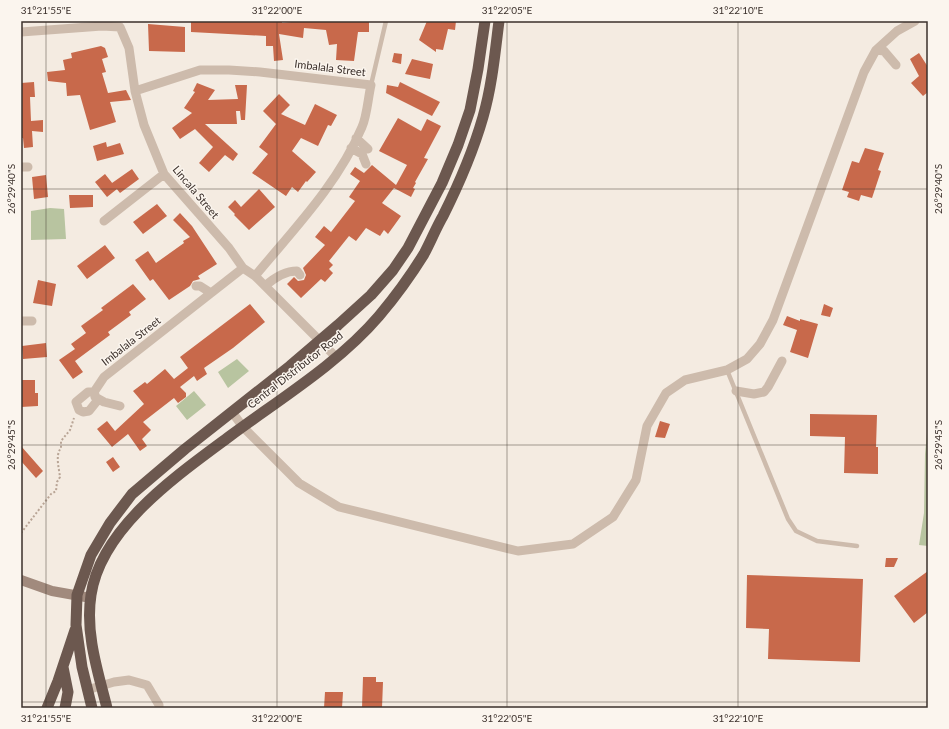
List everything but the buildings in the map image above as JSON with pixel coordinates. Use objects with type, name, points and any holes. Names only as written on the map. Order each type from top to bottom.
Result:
[{"type":"highway","name":"Central Distributor Road","points":[[92,708],[82,667],[76,625],[77,595],[91,555],[110,523],[132,494],[185,449],[320,341],[371,295],[393,270],[408,248],[442,183],[458,145],[470,110],[485,21]]},
{"type":"highway","name":"Central Distributor Road","points":[[107,708],[90,630],[91,598],[93,585],[100,564],[118,534],[141,508],[191,464],[243,427],[350,346],[379,316],[405,282],[424,254],[457,188],[472,153],[483,117],[492,76],[499,21]]},
{"type":"highway","points":[[47,708],[63,667],[76,625]]},
{"type":"highway","points":[[63,667],[68,692],[65,708]]},
{"type":"main road","points":[[21,580],[52,591],[91,598]]},
{"type":"street","points":[[232,412],[243,427],[299,483],[339,507],[518,551],[573,544],[613,517],[636,480],[647,426],[666,393],[685,380],[727,370],[747,359],[760,344],[773,320],[864,72],[876,50],[897,31],[915,21]]},
{"type":"street","name":"Lincala Street","points":[[21,32],[121,24],[129,48],[135,91],[144,125],[164,174],[229,248],[243,268],[255,276],[336,357]]},
{"type":"street","points":[[876,50],[884,51],[896,65]]},
{"type":"street","name":"Imbalala Street","points":[[135,91],[200,70],[252,72],[363,83],[370,85],[363,126],[339,172],[311,209],[255,276]]},
{"type":"street","points":[[356,138],[368,149]]},
{"type":"street","points":[[351,148],[362,154],[366,164]]},
{"type":"street","points":[[104,221],[164,174]]},
{"type":"street","name":"Imbalala Street","points":[[95,395],[104,377],[243,268]]},
{"type":"street","points":[[265,286],[275,277],[285,273],[297,271],[300,275]]},
{"type":"street","points":[[196,286],[200,286],[211,294]]},
{"type":"street","points":[[21,321],[32,321]]},
{"type":"street","points":[[736,391],[754,394],[764,392],[782,361]]},
{"type":"street","points":[[95,395],[97,401],[89,411],[83,412],[79,410],[76,402],[88,392],[95,395],[104,402],[120,406]]},
{"type":"street","points":[[87,690],[114,682],[129,680],[146,685],[159,705],[159,708]]},
{"type":"lane","points":[[370,85],[386,21]]},
{"type":"lane","points":[[727,370],[788,519],[796,531],[817,541],[857,546]]},
{"type":"path","points":[[21,533],[51,494],[56,491],[57,482],[60,477],[58,451],[61,448],[61,441],[70,430],[73,424],[72,420],[79,410]]},
{"type":"green space","points":[[50,208],[64,209],[66,239],[31,240],[31,211]]},
{"type":"green space","points":[[237,359],[249,371],[228,388],[218,372]]},
{"type":"green space","points":[[194,391],[206,405],[187,420],[176,406]]},
{"type":"green space","points":[[928,422],[928,546],[919,545],[924,513],[925,454]]}]
